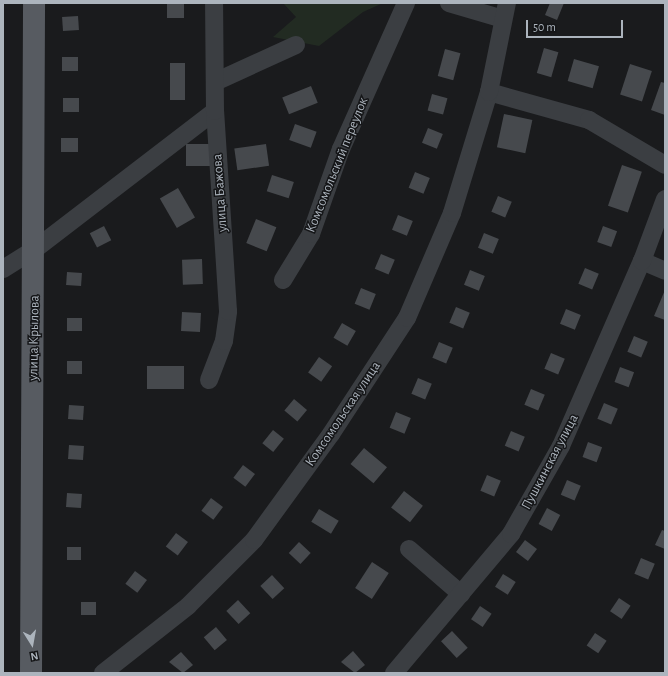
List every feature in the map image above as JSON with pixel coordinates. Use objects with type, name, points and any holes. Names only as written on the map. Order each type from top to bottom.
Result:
[{"type":"main road","name":"улица Крылова","points":[[30,673],[34,250],[34,3]]},
{"type":"street","name":"улица Бажова","points":[[209,380],[224,341],[228,311],[215,111],[214,3]]},
{"type":"street","name":"Комсомольский переулок","points":[[283,280],[311,234],[341,149],[406,3]]},
{"type":"street","points":[[449,3],[505,11]]},
{"type":"street","name":"Комсомольская улица","points":[[104,673],[188,606],[254,540],[336,427],[407,318],[452,213],[489,92],[505,11]]},
{"type":"street","points":[[214,82],[296,45]]},
{"type":"street","points":[[489,92],[589,120],[665,165]]},
{"type":"street","points":[[3,269],[34,250],[215,111]]},
{"type":"street","name":"Пушкинская улица","points":[[394,673],[511,534],[561,446],[642,261],[665,199]]},
{"type":"street","points":[[642,261],[665,271]]},
{"type":"street","points":[[410,549],[461,594]]},
{"type":"shaded area","points":[[283,3],[383,3],[363,12],[319,46],[273,37],[296,17]]},
{"type":"building","points":[[167,3],[184,3],[184,18],[167,18]]},
{"type":"building","points":[[550,3],[564,3],[557,20],[545,15]]},
{"type":"building","points":[[78,16],[79,30],[63,31],[62,17]]},
{"type":"building","points":[[544,48],[558,52],[551,77],[537,73]]},
{"type":"building","points":[[445,49],[460,53],[453,80],[438,76]]},
{"type":"building","points":[[62,57],[78,57],[78,71],[62,71]]},
{"type":"building","points":[[574,59],[599,66],[593,88],[568,81]]},
{"type":"building","points":[[170,63],[185,63],[185,100],[170,100]]},
{"type":"building","points":[[630,64],[652,71],[642,102],[620,94]]},
{"type":"building","points":[[661,82],[665,83],[665,115],[651,110]]},
{"type":"building","points":[[311,86],[318,103],[289,114],[282,98]]},
{"type":"building","points":[[432,94],[447,98],[443,115],[428,110]]},
{"type":"building","points":[[63,98],[79,98],[79,112],[63,112]]},
{"type":"building","points":[[504,114],[532,120],[525,153],[497,147]]},
{"type":"building","points":[[295,124],[317,132],[311,148],[289,140]]},
{"type":"building","points":[[428,128],[443,134],[437,149],[422,143]]},
{"type":"building","points":[[61,138],[78,138],[78,152],[61,152]]},
{"type":"building","points":[[186,144],[211,144],[211,166],[186,166]]},
{"type":"building","points":[[266,144],[269,166],[237,170],[234,148]]},
{"type":"building","points":[[622,165],[642,172],[628,212],[608,206]]},
{"type":"building","points":[[415,172],[430,178],[423,194],[409,188]]},
{"type":"building","points":[[272,175],[294,182],[289,198],[267,191]]},
{"type":"building","points":[[178,188],[195,217],[177,228],[160,199]]},
{"type":"building","points":[[498,196],[512,202],[505,218],[491,212]]},
{"type":"building","points":[[398,215],[413,221],[407,236],[392,230]]},
{"type":"building","points":[[256,219],[276,227],[267,251],[246,243]]},
{"type":"building","points":[[104,226],[111,240],[97,248],[90,233]]},
{"type":"building","points":[[603,226],[617,231],[611,247],[597,242]]},
{"type":"building","points":[[484,233],[499,239],[493,254],[478,248]]},
{"type":"building","points":[[381,254],[395,260],[389,275],[375,269]]},
{"type":"building","points":[[202,259],[203,284],[183,285],[182,260]]},
{"type":"building","points":[[585,268],[599,274],[592,290],[578,284]]},
{"type":"building","points":[[470,270],[485,276],[479,291],[464,285]]},
{"type":"building","points":[[67,272],[82,273],[81,286],[66,285]]},
{"type":"building","points":[[361,288],[376,294],[369,310],[355,304]]},
{"type":"building","points":[[665,290],[665,320],[654,316]]},
{"type":"building","points":[[456,307],[470,313],[463,329],[449,323]]},
{"type":"building","points":[[566,309],[581,315],[575,330],[560,324]]},
{"type":"building","points":[[182,312],[201,313],[200,332],[181,331]]},
{"type":"building","points":[[67,318],[82,318],[82,331],[67,331]]},
{"type":"building","points":[[342,323],[356,331],[347,346],[334,338]]},
{"type":"building","points":[[634,336],[648,342],[641,358],[627,352]]},
{"type":"building","points":[[439,342],[453,348],[446,364],[432,358]]},
{"type":"building","points":[[551,353],[565,359],[558,375],[544,369]]},
{"type":"building","points":[[319,357],[332,366],[321,382],[308,373]]},
{"type":"building","points":[[67,361],[82,361],[82,374],[67,374]]},
{"type":"building","points":[[147,366],[184,366],[184,389],[147,389]]},
{"type":"building","points":[[620,367],[634,372],[629,387],[615,382]]},
{"type":"building","points":[[418,378],[432,384],[425,400],[411,394]]},
{"type":"building","points":[[531,389],[545,395],[538,411],[524,405]]},
{"type":"building","points":[[294,399],[307,410],[297,421],[284,410]]},
{"type":"building","points":[[604,403],[618,409],[611,425],[597,419]]},
{"type":"building","points":[[69,405],[84,406],[83,420],[68,419]]},
{"type":"building","points":[[396,412],[411,418],[404,434],[390,428]]},
{"type":"building","points":[[273,430],[284,439],[273,452],[262,443]]},
{"type":"building","points":[[511,431],[525,437],[519,452],[505,446]]},
{"type":"building","points":[[588,442],[602,447],[597,462],[583,457]]},
{"type":"building","points":[[69,445],[84,446],[83,460],[68,459]]},
{"type":"building","points":[[364,448],[387,467],[373,483],[351,464]]},
{"type":"building","points":[[243,465],[255,474],[245,487],[233,478]]},
{"type":"building","points":[[487,475],[501,481],[494,497],[480,491]]},
{"type":"building","points":[[567,480],[581,486],[575,501],[561,495]]},
{"type":"building","points":[[404,491],[423,506],[410,522],[391,508]]},
{"type":"building","points":[[67,493],[82,494],[81,508],[66,507]]},
{"type":"building","points":[[211,498],[223,507],[213,520],[201,511]]},
{"type":"building","points":[[547,508],[560,515],[552,531],[539,524]]},
{"type":"building","points":[[319,509],[339,521],[331,534],[311,522]]},
{"type":"building","points":[[662,530],[665,531],[665,549],[655,545]]},
{"type":"building","points":[[176,533],[188,542],[178,556],[166,547]]},
{"type":"building","points":[[525,540],[537,549],[528,561],[516,552]]},
{"type":"building","points":[[299,542],[311,553],[300,564],[289,553]]},
{"type":"building","points":[[67,547],[81,547],[81,560],[67,560]]},
{"type":"building","points":[[641,558],[655,564],[648,580],[634,574]]},
{"type":"building","points":[[372,562],[389,573],[372,599],[355,588]]},
{"type":"building","points":[[135,571],[147,580],[137,593],[125,584]]},
{"type":"building","points":[[503,574],[516,582],[508,595],[495,587]]},
{"type":"building","points":[[272,575],[284,588],[273,599],[260,586]]},
{"type":"building","points":[[619,598],[631,606],[622,619],[610,611]]},
{"type":"building","points":[[238,600],[250,613],[239,624],[226,611]]},
{"type":"building","points":[[81,602],[96,602],[96,615],[81,615]]},
{"type":"building","points":[[480,606],[492,614],[483,627],[471,619]]},
{"type":"building","points":[[216,627],[227,640],[215,650],[204,637]]},
{"type":"building","points":[[452,631],[468,648],[457,658],[441,641]]},
{"type":"building","points":[[595,633],[607,641],[598,653],[587,645]]},
{"type":"building","points":[[353,651],[365,665],[355,673],[341,662]]},
{"type":"building","points":[[181,652],[193,665],[183,673],[169,662]]}]
